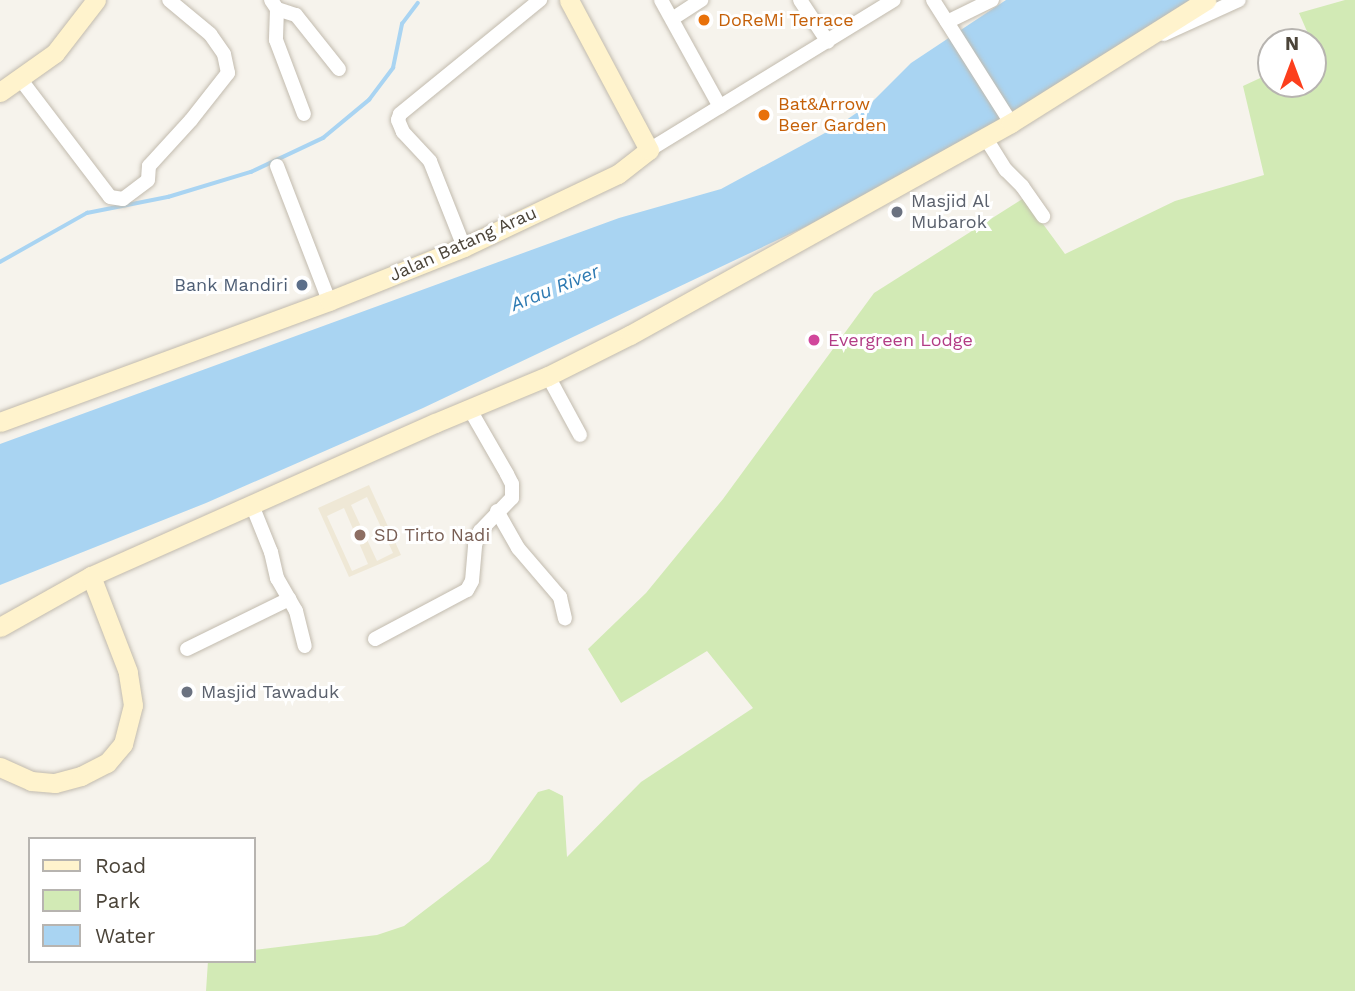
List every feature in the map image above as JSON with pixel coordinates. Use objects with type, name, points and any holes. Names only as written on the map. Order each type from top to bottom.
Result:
[{"type":"street","points":[[0,92],[21,80],[55,53],[96,0]]},
{"type":"street","points":[[21,80],[110,197],[123,199],[148,180],[149,166],[191,120],[228,72],[225,54],[210,34],[169,0]]},
{"type":"street","points":[[464,247],[434,168],[403,132],[398,120],[400,114],[540,0]]},
{"type":"street","points":[[569,0],[649,150]]},
{"type":"street","points":[[661,0],[720,107]]},
{"type":"street","points":[[672,19],[701,0]]},
{"type":"street","points":[[800,0],[828,42]]},
{"type":"street","name":"Jalan Batang Arau","points":[[0,422],[329,301],[464,247],[618,174],[649,150],[894,0]]},
{"type":"street","points":[[933,0],[1010,121]]},
{"type":"street","points":[[949,25],[992,0]]},
{"type":"street","points":[[0,627],[91,576],[469,408],[548,376],[741,275],[985,138],[1206,0]]},
{"type":"street","points":[[1147,37],[1167,34],[1239,0]]},
{"type":"street","points":[[304,114],[276,40],[274,4],[296,15],[339,69]]},
{"type":"street","points":[[985,138],[1006,170],[1027,192],[1043,216]]},
{"type":"street","points":[[277,166],[329,301]]},
{"type":"street","points":[[548,376],[580,435]]},
{"type":"street","points":[[376,639],[467,590],[472,581],[477,538],[496,510],[512,498],[512,484],[469,408]]},
{"type":"street","points":[[252,505],[271,552],[277,578],[289,599],[305,646]]},
{"type":"street","points":[[496,510],[518,548],[560,597],[565,618]]},
{"type":"street","points":[[0,767],[32,781],[55,783],[81,776],[107,763],[123,744],[132,705],[128,672],[91,576]]},
{"type":"street","points":[[187,649],[289,599]]},
{"type":"shaded area","name":"SD Tirto Nadi","points":[[369,485],[401,555],[349,577],[318,508]],"holes":[[[367,497],[393,553],[377,561],[351,505]],[[344,508],[368,564],[352,571],[327,516]]]},
{"type":"green space","points":[[1345,0],[1355,0],[1355,991],[206,991],[208,963],[256,963],[256,950],[377,935],[404,926],[489,861],[538,792],[549,789],[563,796],[567,857],[641,782],[753,708],[707,651],[621,703],[588,649],[646,593],[723,499],[874,293],[1024,198],[1065,254],[1175,201],[1264,175],[1243,86],[1257,80],[1257,98],[1327,98],[1327,28],[1306,28],[1299,13]]},
{"type":"water","name":"Arau River","points":[[1006,0],[1191,0],[1015,115],[807,226],[423,408],[206,503],[0,585],[0,444],[619,218],[721,189],[836,127],[871,103],[911,63]]},
{"type":"waterway","points":[[0,262],[87,213],[168,197],[251,172],[323,138],[369,100],[393,68],[402,24],[418,3]]},
{"type":"place","name":"DoReMi Terrace","points":[[704,20]]},
{"type":"place","name":"Bat&Arrow Beer Garden","points":[[764,115]]},
{"type":"place","name":"Masjid Al Mubarok","points":[[897,212]]},
{"type":"place","name":"Bank Mandiri","points":[[302,285]]},
{"type":"place","name":"Evergreen Lodge","points":[[814,340]]},
{"type":"place","name":"SD Tirto Nadi","points":[[360,535]]},
{"type":"place","name":"Masjid Tawaduk","points":[[187,692]]}]
